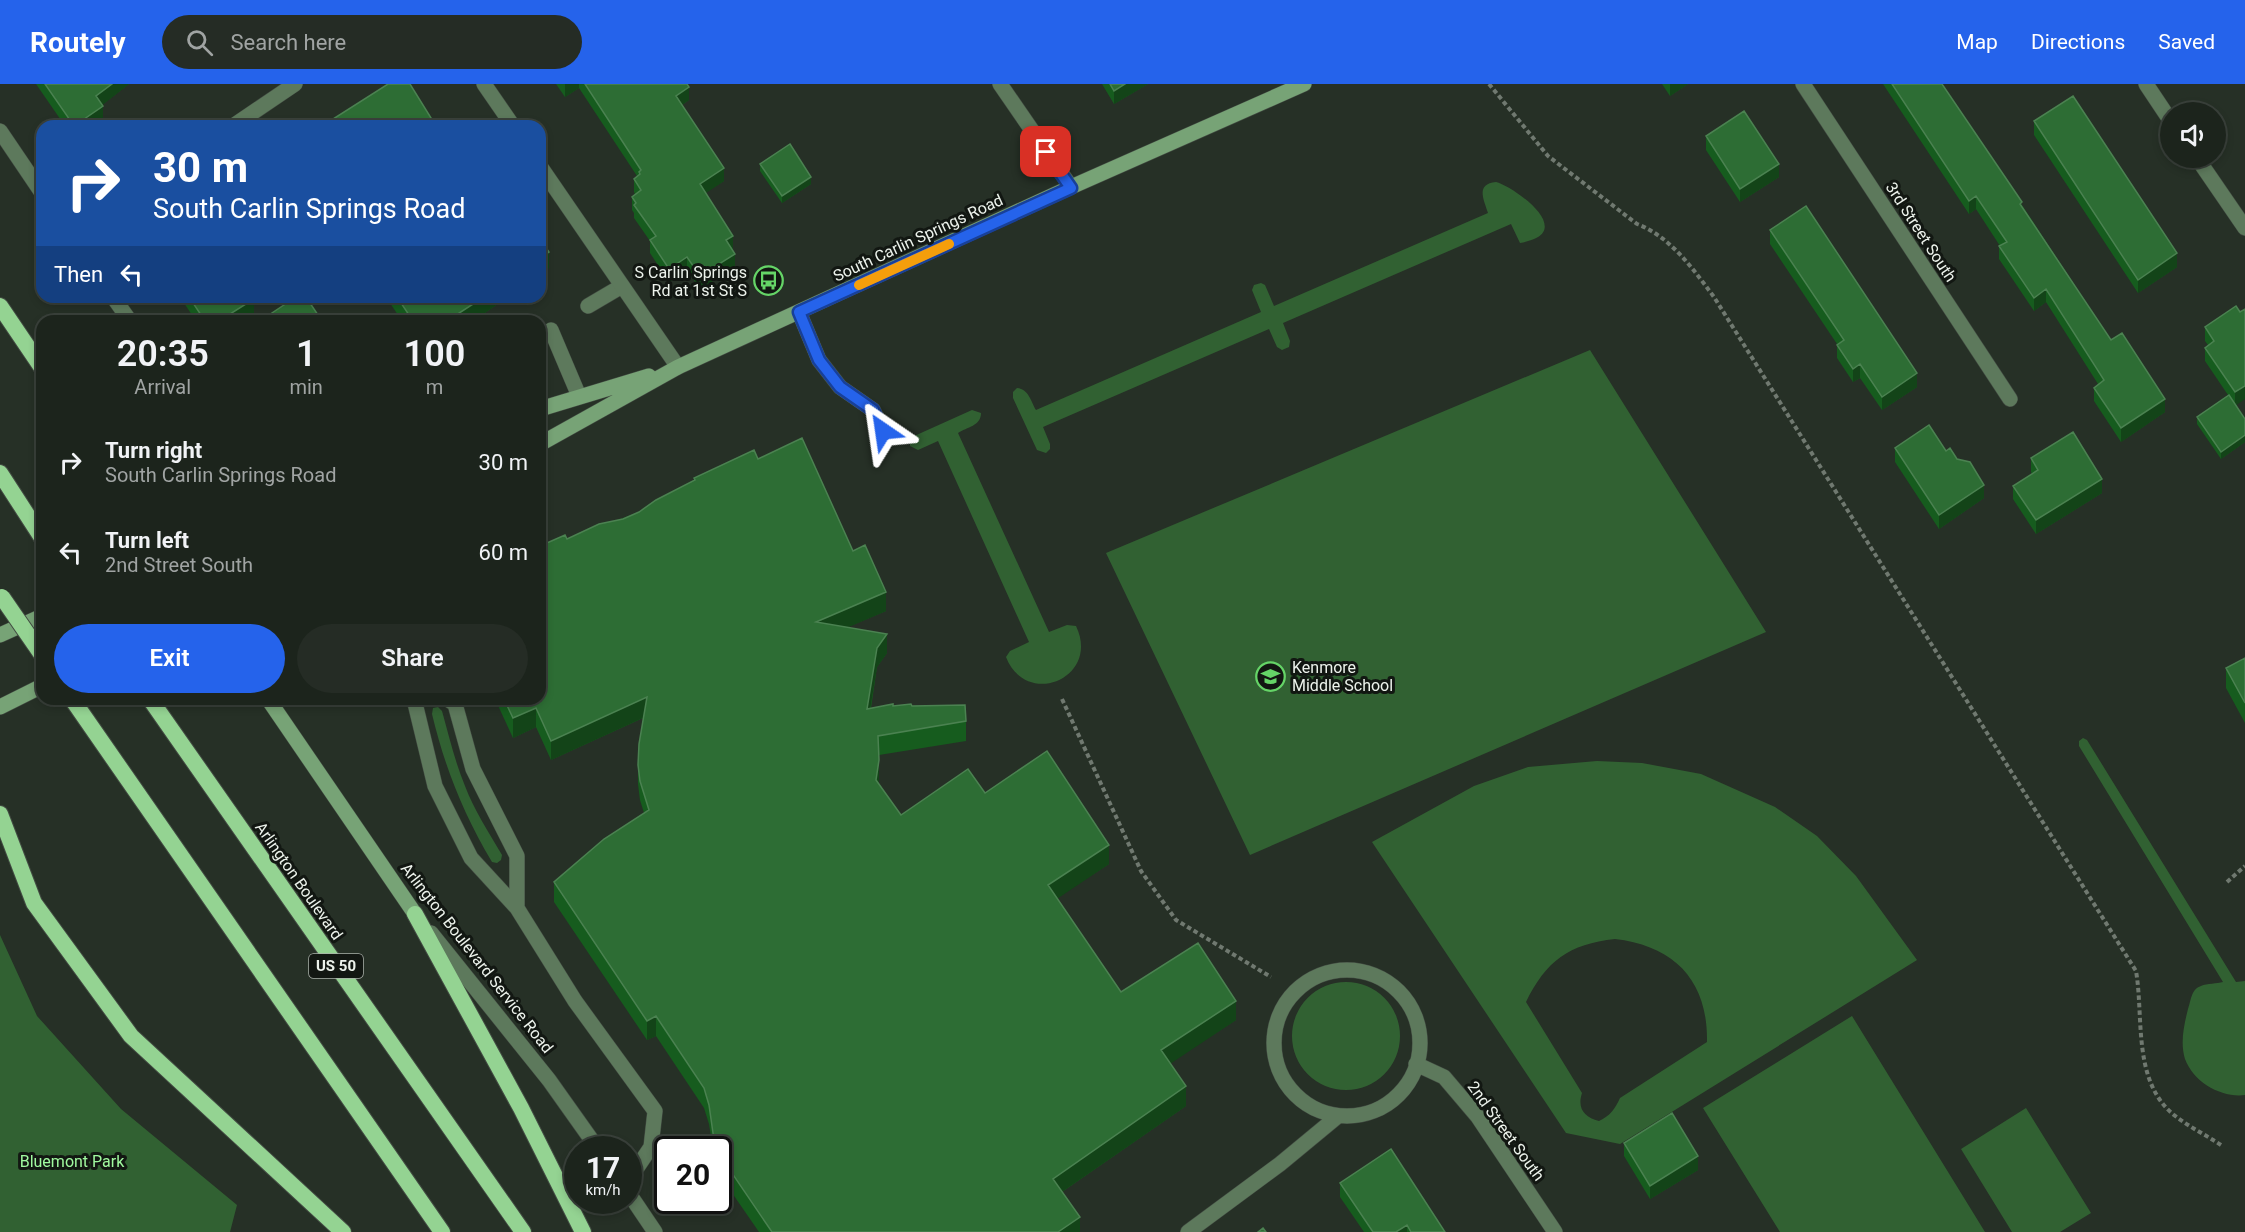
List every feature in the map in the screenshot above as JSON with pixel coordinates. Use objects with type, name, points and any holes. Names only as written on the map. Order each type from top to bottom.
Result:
[{"type":"highway","points":[[0,306],[36,359]]},
{"type":"highway","points":[[0,473],[36,529]]},
{"type":"highway","points":[[1,596],[36,646]]},
{"type":"highway","points":[[76,705],[442,1232]]},
{"type":"highway","name":"Arlington Boulevard","points":[[154,705],[523,1232]]},
{"type":"highway","points":[[0,814],[34,903],[131,1036],[343,1232]]},
{"type":"highway","points":[[415,914],[520,1108],[583,1232]]},
{"type":"main road","name":"South Carlin Springs Road","points":[[546,441],[678,368],[1304,84]]},
{"type":"main road","name":"South Carlin Springs Road","points":[[546,407],[678,368]]},
{"type":"main road","points":[[0,635],[36,619]]},
{"type":"main road","points":[[0,707],[36,689]]},
{"type":"main road","name":"Arlington Boulevard Service Road","points":[[272,705],[415,914]]},
{"type":"street","points":[[242,120],[296,84]]},
{"type":"street","points":[[484,84],[509,120]]},
{"type":"street","points":[[1000,84],[1071,188]]},
{"type":"street","name":"3rd Street South","points":[[1803,84],[2010,399]]},
{"type":"street","points":[[2146,84],[2160,105]]},
{"type":"street","points":[[0,131],[36,184]]},
{"type":"street","points":[[2204,168],[2245,228]]},
{"type":"street","points":[[546,175],[678,368]]},
{"type":"street","points":[[588,306],[622,286]]},
{"type":"street","points":[[799,312],[819,360],[840,387],[873,410],[883,431]]},
{"type":"street","points":[[551,330],[579,396]]},
{"type":"street","points":[[415,705],[435,786],[471,858],[517,908],[575,1001],[655,1111],[651,1147],[642,1160]]},
{"type":"street","points":[[455,705],[473,769],[517,856],[517,908]]},
{"type":"street","name":"Arlington Boulevard Service Road","points":[[415,914],[549,1080],[589,1136]]},
{"type":"street","points":[[1355,969],[1369,972],[1392,984],[1412,1010],[1420,1034],[1420,1051],[1416,1064],[1413,1076],[1399,1095],[1378,1110],[1364,1115],[1338,1116],[1312,1108],[1290,1089],[1277,1067],[1274,1040],[1279,1015],[1292,993],[1313,977],[1330,971],[1355,969]]},
{"type":"street","name":"2nd Street South","points":[[1416,1064],[1444,1077],[1478,1118],[1555,1232]]},
{"type":"street","points":[[1188,1232],[1280,1164],[1338,1116]]},
{"type":"street","points":[[642,1213],[655,1232]]},
{"type":"path","points":[[1489,84],[1548,156],[1637,224],[1652,230],[1689,263],[1714,297],[2136,970],[2140,995],[2142,1055],[2154,1089],[2173,1114],[2222,1145]]},
{"type":"path","points":[[1062,699],[1141,871],[1176,920],[1271,977]]},
{"type":"path","points":[[2227,882],[2245,866]]},
{"type":"green space","points":[[1496,182],[1524,198],[1534,207],[1545,225],[1543,233],[1534,239],[1520,243],[1511,224],[1283,323],[1290,341],[1289,347],[1282,350],[1277,347],[1269,329],[1043,427],[1050,449],[1046,453],[1037,450],[1013,398],[1013,392],[1017,388],[1027,393],[1036,410],[1261,312],[1252,290],[1254,285],[1261,283],[1265,285],[1274,306],[1488,213],[1483,198],[1483,189],[1489,183]]},
{"type":"green space","points":[[1590,350],[1766,632],[1250,855],[1106,553]]},
{"type":"green space","points":[[972,410],[981,413],[979,421],[958,433],[1049,632],[1067,625],[1076,626],[1081,644],[1078,660],[1070,672],[1058,680],[1044,684],[1029,681],[1016,673],[1006,657],[1010,651],[1029,642],[938,441],[918,450],[910,446],[912,437]]},
{"type":"green space","points":[[438,707],[442,711],[461,777],[482,821],[502,855],[501,860],[497,863],[492,862],[482,844],[449,772],[432,714],[433,708]]},
{"type":"green space","points":[[2083,738],[2087,740],[2236,982],[2245,981],[2245,1095],[2218,1091],[2202,1082],[2189,1068],[2185,1059],[2183,1034],[2193,992],[2203,985],[2223,982],[2079,746],[2079,741]]},
{"type":"green space","points":[[1597,761],[1642,763],[1701,774],[1775,807],[1817,836],[1856,876],[1917,960],[1620,1144],[1566,1133],[1372,842],[1474,786],[1528,767]],"holes":[[[1615,939],[1655,949],[1684,970],[1694,984],[1701,1001],[1706,1020],[1707,1042],[1620,1098],[1612,1112],[1599,1121],[1589,1117],[1583,1111],[1580,1103],[1582,1093],[1526,1002],[1551,965],[1572,950],[1599,941]]]},
{"type":"green space","name":"Bluemont Park","points":[[0,935],[37,1016],[121,1109],[237,1205],[230,1232],[0,1232]]},
{"type":"green space","points":[[1346,982],[1366,987],[1384,998],[1395,1016],[1400,1036],[1395,1056],[1384,1074],[1366,1085],[1346,1090],[1326,1085],[1308,1074],[1297,1056],[1292,1036],[1297,1016],[1308,998],[1326,987]]},
{"type":"green space","points":[[1852,1016],[1985,1232],[1780,1232],[1703,1108]]},
{"type":"green space","points":[[2026,1108],[2091,1213],[2060,1232],[2012,1232],[1961,1149]]},
{"type":"building","points":[[45,84],[112,84],[96,96],[103,106],[83,120],[70,120]]},
{"type":"building","points":[[388,84],[410,84],[432,120],[331,120]]},
{"type":"building","points":[[585,84],[687,84],[689,87],[676,96],[724,168],[700,184],[733,236],[726,240],[735,254],[700,276],[687,257],[669,269],[650,240],[656,236],[634,205],[636,203],[632,197],[641,190],[634,179],[641,170]]},
{"type":"building","points":[[1110,84],[1125,84],[1114,91]]},
{"type":"building","points":[[1892,84],[1942,84],[2111,340],[2122,333],[2165,399],[2121,428],[2094,388],[2104,380],[2046,289],[2034,298],[1999,246],[2007,242],[1976,196],[1969,201]]},
{"type":"building","points":[[2073,96],[2177,253],[2138,280],[2034,121]]},
{"type":"building","points":[[1744,111],[1779,164],[1740,189],[1706,136]]},
{"type":"building","points":[[790,144],[811,177],[782,196],[760,164]]},
{"type":"building","points":[[1806,206],[1917,373],[1882,397],[1860,364],[1853,369],[1837,345],[1844,340],[1770,230]]},
{"type":"building","points":[[193,303],[248,303],[229,315],[201,315]]},
{"type":"building","points":[[287,303],[310,303],[318,315],[269,315]]},
{"type":"building","points":[[401,303],[475,303],[456,315],[409,315]]},
{"type":"building","points":[[2236,306],[2240,312],[2245,309],[2245,386],[2235,392],[2205,348],[2214,341],[2205,327]]},
{"type":"building","points":[[2229,395],[2245,419],[2245,435],[2221,452],[2197,417]]},
{"type":"building","points":[[1929,425],[1946,451],[1950,448],[1957,459],[1970,462],[1984,485],[1939,515],[1895,448]]},
{"type":"building","points":[[2073,432],[2102,479],[2036,520],[2013,486],[2038,470],[2031,458]]},
{"type":"building","points":[[802,438],[853,551],[865,545],[886,592],[816,622],[887,634],[877,648],[867,709],[893,704],[893,706],[965,705],[966,721],[878,736],[879,760],[876,780],[901,815],[968,769],[985,793],[1047,751],[1109,845],[1048,885],[1121,992],[1198,943],[1236,1001],[1161,1050],[1186,1086],[1053,1179],[1080,1217],[1058,1232],[772,1232],[732,1173],[732,1136],[713,1136],[704,1088],[656,1016],[647,1021],[554,882],[604,839],[649,810],[640,781],[638,765],[647,697],[551,741],[536,708],[513,718],[507,705],[546,705],[546,543],[565,535],[567,539],[599,524],[623,519],[639,512],[656,500],[695,480],[694,478],[754,450],[758,459]]},
{"type":"building","points":[[2245,658],[2245,703],[2226,668]]},
{"type":"building","points":[[1672,1113],[1698,1156],[1650,1186],[1624,1143]]},
{"type":"building","points":[[1391,1149],[1445,1232],[1411,1232],[1407,1225],[1396,1232],[1373,1232],[1340,1183]]},
{"type":"slow traffic","points":[[859,285],[949,244]]},
{"type":"place","name":"S Carlin Springs Rd at 1st St S","points":[[768,281]]},
{"type":"place","name":"Kenmore Middle School","points":[[1271,676]]},
{"type":"route","points":[[883,431],[873,410],[840,387],[819,360],[799,312],[1071,188],[1046,152]]}]
